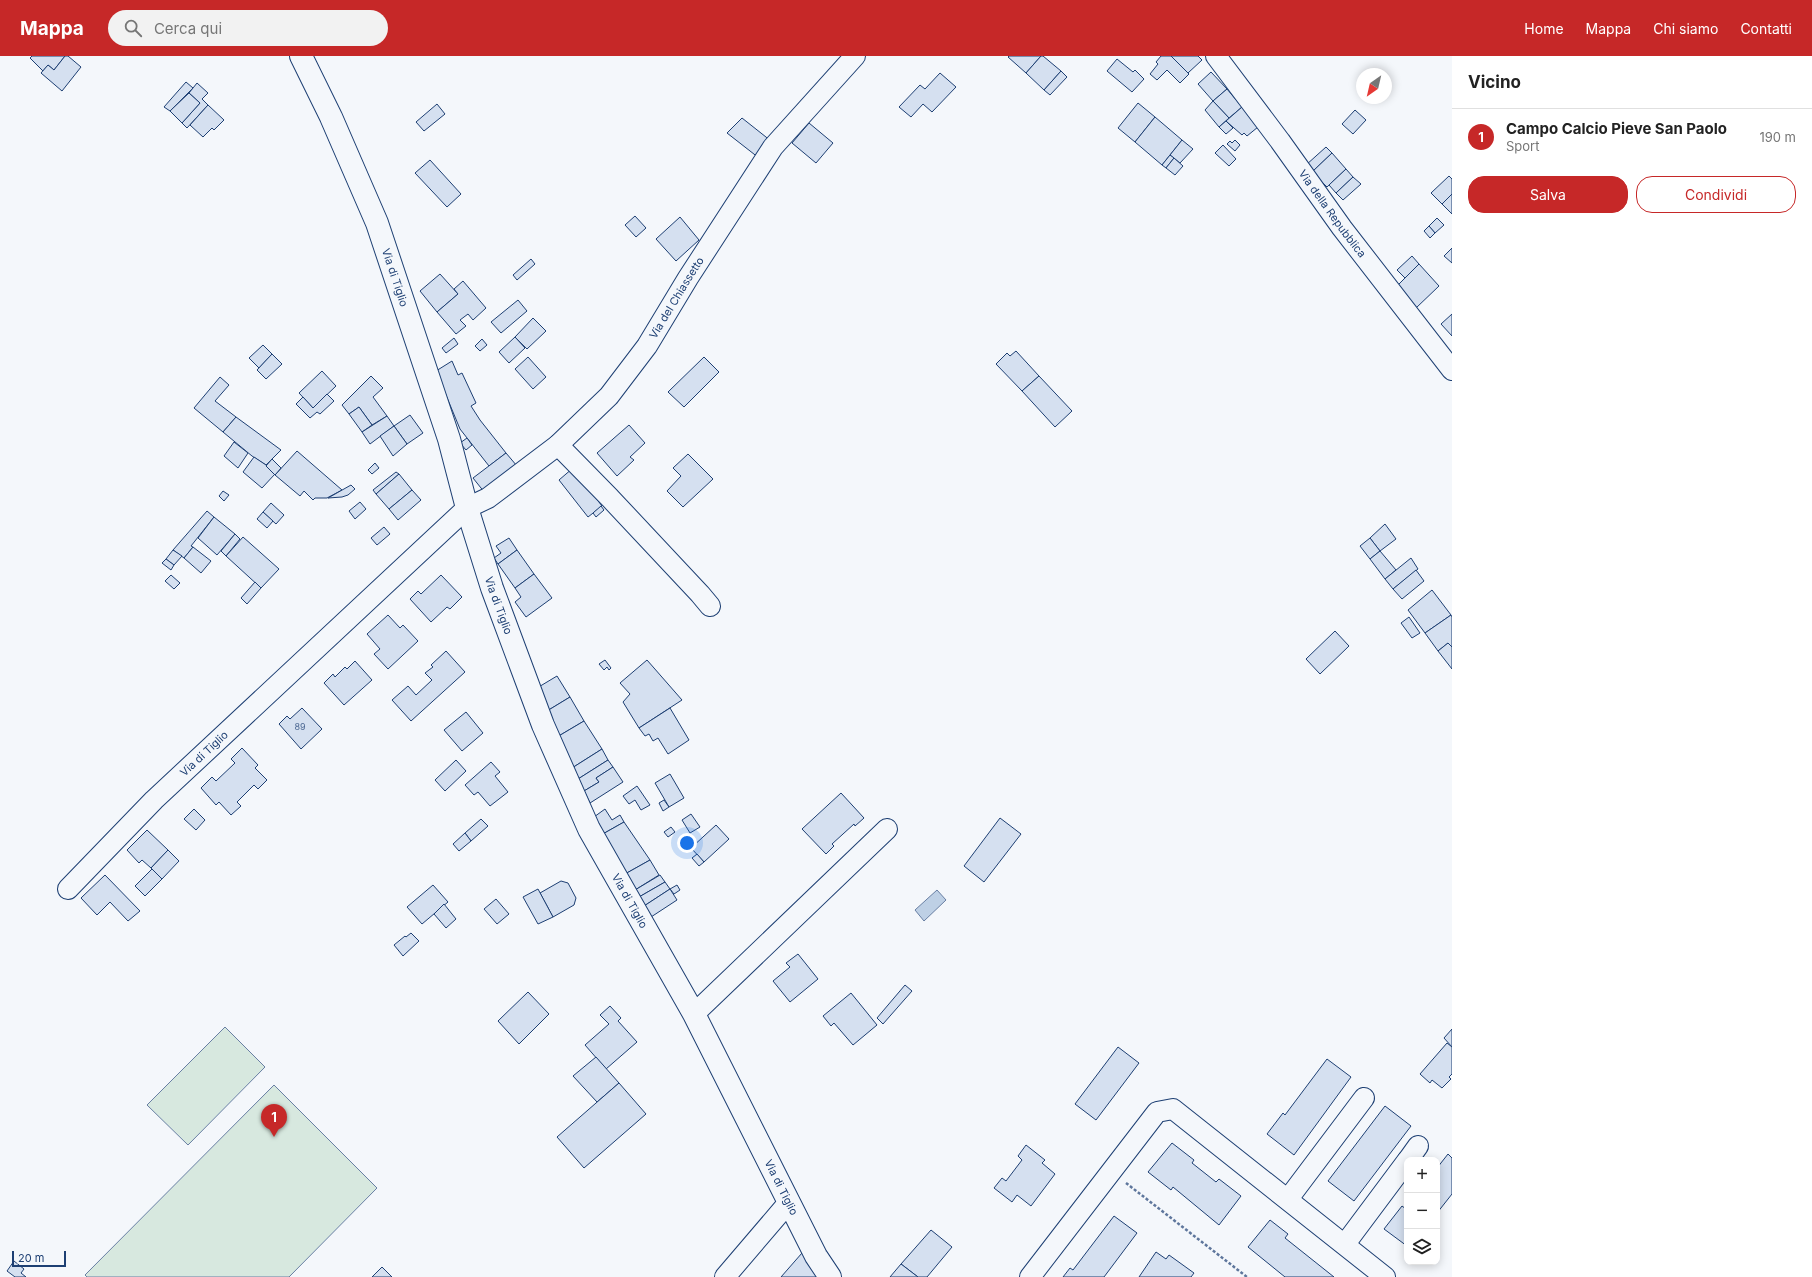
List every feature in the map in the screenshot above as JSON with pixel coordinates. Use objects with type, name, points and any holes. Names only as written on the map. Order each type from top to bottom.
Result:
[{"type":"main road","name":"Via di Tiglio","points":[[301,56],[331,117],[378,223],[446,432],[467,508],[492,588],[543,725],[589,829],[694,1014],[816,1256],[830,1277]]},
{"type":"street","name":"Via del Chiassetto","points":[[467,508],[488,498],[558,445],[614,390],[647,346],[688,278],[773,147],[855,56]]},
{"type":"street","name":"Via della Repubblica","points":[[1216,56],[1280,141],[1342,228],[1452,370]]},
{"type":"street","points":[[558,445],[610,498],[710,606]]},
{"type":"street","name":"Via di Tiglio","points":[[68,889],[154,800],[467,508]]},
{"type":"street","points":[[694,1014],[887,829]]},
{"type":"street","points":[[1288,1199],[1364,1098]]},
{"type":"street","points":[[1030,1277],[1158,1112],[1173,1109],[1345,1244],[1384,1277]]},
{"type":"street","points":[[1345,1244],[1411,1156]]},
{"type":"street","points":[[725,1277],[789,1202]]},
{"type":"path","points":[[1112,1172],[1247,1277]]},
{"type":"shaded area","points":[[225,1027],[265,1067],[188,1145],[147,1105]]},
{"type":"shaded area","points":[[274,1085],[377,1188],[289,1277],[87,1277],[85,1275]]},
{"type":"water","points":[[937,890],[946,900],[924,921],[915,910]]},
{"type":"building","points":[[32,56],[65,56],[54,70],[48,65],[43,71],[30,58]]},
{"type":"building","points":[[65,56],[68,56],[81,67],[62,91],[41,73],[48,65],[54,70]]},
{"type":"building","points":[[1041,56],[1026,73],[1008,57]]},
{"type":"building","points":[[1041,56],[1061,71],[1044,90],[1026,73]]},
{"type":"building","points":[[1161,56],[1171,56],[1189,74],[1180,83],[1167,70],[1157,80],[1150,74],[1158,64],[1156,62]]},
{"type":"building","points":[[1171,56],[1198,56],[1202,60],[1188,73]]},
{"type":"building","points":[[1117,59],[1133,72],[1135,70],[1144,79],[1132,92],[1107,71]]},
{"type":"building","points":[[1061,71],[1067,77],[1050,95],[1044,90]]},
{"type":"building","points":[[1211,72],[1227,89],[1213,101],[1198,84]]},
{"type":"building","points":[[940,73],[956,87],[932,112],[923,104],[911,117],[899,107],[920,85],[925,89]]},
{"type":"building","points":[[186,82],[193,88],[170,111],[164,107]]},
{"type":"building","points":[[197,83],[208,93],[202,99],[208,105],[187,128],[182,123],[200,103],[189,93]]},
{"type":"building","points":[[1227,89],[1242,107],[1229,118],[1213,101]]},
{"type":"building","points":[[189,93],[200,103],[182,123],[170,111]]},
{"type":"building","points":[[1213,101],[1229,118],[1219,127],[1205,110]]},
{"type":"building","points":[[1138,103],[1155,117],[1135,142],[1118,128]]},
{"type":"building","points":[[437,104],[445,114],[424,131],[416,122]]},
{"type":"building","points":[[208,105],[224,120],[214,130],[212,128],[203,137],[190,125]]},
{"type":"building","points":[[1242,107],[1258,127],[1247,136],[1244,133],[1242,135],[1226,121]]},
{"type":"building","points":[[1355,110],[1366,120],[1353,134],[1342,124]]},
{"type":"building","points":[[1155,117],[1182,140],[1162,165],[1135,142]]},
{"type":"building","points":[[742,118],[771,141],[759,158],[727,133]]},
{"type":"building","points":[[1226,121],[1233,128],[1226,134],[1219,127]]},
{"type":"building","points":[[809,123],[833,143],[816,163],[792,143]]},
{"type":"building","points":[[1182,140],[1193,149],[1180,163],[1170,155]]},
{"type":"building","points":[[1235,140],[1240,145],[1235,151],[1227,144],[1230,141],[1232,143]]},
{"type":"building","points":[[1223,145],[1236,159],[1229,166],[1215,153]]},
{"type":"building","points":[[1326,147],[1332,153],[1312,172],[1306,165]]},
{"type":"building","points":[[1332,153],[1346,169],[1327,187],[1312,172]]},
{"type":"building","points":[[1170,155],[1174,158],[1166,168],[1162,165]]},
{"type":"building","points":[[1174,158],[1183,166],[1175,175],[1166,168]]},
{"type":"building","points":[[430,160],[461,194],[447,207],[415,173]]},
{"type":"building","points":[[1346,169],[1353,177],[1336,193],[1329,185]]},
{"type":"building","points":[[1449,176],[1452,179],[1452,194],[1442,204],[1431,193]]},
{"type":"building","points":[[1353,177],[1361,184],[1343,200],[1336,193]]},
{"type":"building","points":[[1452,194],[1452,214],[1442,204]]},
{"type":"building","points":[[635,216],[646,228],[636,237],[625,225]]},
{"type":"building","points":[[680,217],[699,240],[676,261],[656,239]]},
{"type":"building","points":[[1437,218],[1444,225],[1435,233],[1429,226]]},
{"type":"building","points":[[1429,226],[1435,233],[1430,238],[1424,231]]},
{"type":"building","points":[[1452,248],[1452,263],[1444,256]]},
{"type":"building","points":[[1412,256],[1419,264],[1405,278],[1397,270]]},
{"type":"building","points":[[531,259],[535,264],[517,280],[513,275]]},
{"type":"building","points":[[1419,264],[1439,286],[1416,308],[1398,285]]},
{"type":"building","points":[[440,274],[458,294],[437,312],[420,291]]},
{"type":"building","points":[[463,281],[486,308],[473,320],[468,314],[460,320],[466,326],[456,334],[437,312],[458,294],[454,289]]},
{"type":"building","points":[[518,300],[527,311],[501,333],[491,322]]},
{"type":"building","points":[[1452,314],[1452,336],[1441,324]]},
{"type":"building","points":[[533,318],[546,331],[527,349],[515,337]]},
{"type":"building","points":[[515,337],[525,348],[509,363],[499,352]]},
{"type":"building","points":[[454,338],[458,344],[446,353],[442,348]]},
{"type":"building","points":[[482,339],[487,345],[480,351],[475,346]]},
{"type":"building","points":[[263,345],[272,354],[259,368],[249,358]]},
{"type":"building","points":[[1016,351],[1039,376],[1022,391],[996,364],[1007,353],[1010,356]]},
{"type":"building","points":[[272,354],[282,364],[266,379],[257,370]]},
{"type":"building","points":[[528,357],[546,377],[533,389],[515,369]]},
{"type":"building","points":[[704,357],[719,372],[684,407],[668,392]]},
{"type":"building","points":[[452,361],[458,375],[462,373],[476,403],[471,406],[506,453],[489,466],[460,429],[436,371]]},
{"type":"building","points":[[322,371],[336,386],[313,408],[299,393]]},
{"type":"building","points":[[371,376],[383,388],[373,397],[387,416],[372,425],[359,407],[349,414],[342,405]]},
{"type":"building","points":[[1039,376],[1072,411],[1055,427],[1022,391]]},
{"type":"building","points":[[220,377],[229,385],[215,401],[236,417],[223,432],[194,408]]},
{"type":"building","points":[[327,394],[334,401],[320,414],[317,412],[310,418],[296,404],[303,397],[313,408]]},
{"type":"building","points":[[359,407],[372,425],[362,432],[349,414]]},
{"type":"building","points":[[410,415],[423,433],[407,444],[394,426]]},
{"type":"building","points":[[387,416],[394,426],[370,444],[362,432]]},
{"type":"building","points":[[236,417],[281,450],[266,465],[252,456],[223,432]]},
{"type":"building","points":[[629,425],[645,443],[630,457],[634,460],[617,476],[597,453]]},
{"type":"building","points":[[394,426],[407,444],[393,456],[380,436]]},
{"type":"building","points":[[467,438],[472,445],[466,450],[460,443]]},
{"type":"building","points":[[234,442],[248,453],[238,468],[224,456]]},
{"type":"building","points":[[297,451],[342,490],[327,498],[315,498],[313,500],[304,491],[300,496],[275,475]]},
{"type":"building","points":[[506,453],[517,466],[485,493],[473,478]]},
{"type":"building","points":[[688,454],[713,479],[683,507],[667,491],[681,476],[673,468]]},
{"type":"building","points":[[254,457],[266,465],[275,474],[262,488],[243,472]]},
{"type":"building","points":[[272,459],[281,468],[275,475],[266,466]]},
{"type":"building","points":[[375,463],[379,468],[372,474],[368,470]]},
{"type":"building","points":[[573,468],[602,506],[588,517],[559,480]]},
{"type":"building","points":[[396,472],[399,474],[376,494],[373,490]]},
{"type":"building","points":[[399,474],[412,490],[389,509],[376,494]]},
{"type":"building","points":[[351,485],[355,489],[348,495],[328,498]]},
{"type":"building","points":[[412,490],[421,500],[398,520],[389,509]]},
{"type":"building","points":[[223,491],[229,495],[224,501],[219,496]]},
{"type":"building","points":[[360,502],[366,509],[355,519],[349,511]]},
{"type":"building","points":[[271,503],[284,515],[276,524],[263,512]]},
{"type":"building","points":[[601,506],[604,510],[596,517],[593,513]]},
{"type":"building","points":[[207,511],[214,517],[191,546],[193,547],[184,558],[173,550]]},
{"type":"building","points":[[263,512],[273,521],[267,528],[257,519]]},
{"type":"building","points":[[214,517],[235,534],[217,555],[198,538]]},
{"type":"building","points":[[1385,524],[1396,539],[1380,551],[1370,538]]},
{"type":"building","points":[[384,527],[390,534],[377,545],[371,538]]},
{"type":"building","points":[[235,534],[240,539],[226,556],[221,551]]},
{"type":"building","points":[[243,537],[279,569],[261,588],[226,556]]},
{"type":"building","points":[[509,538],[517,550],[498,564],[494,558],[501,553],[496,546]]},
{"type":"building","points":[[1370,538],[1380,551],[1370,559],[1360,546]]},
{"type":"building","points":[[193,547],[211,561],[201,573],[184,558]]},
{"type":"building","points":[[173,550],[182,556],[174,565],[166,559]]},
{"type":"building","points":[[517,550],[534,574],[515,588],[498,564]]},
{"type":"building","points":[[1380,551],[1396,570],[1385,579],[1370,559]]},
{"type":"building","points":[[1411,558],[1418,569],[1393,589],[1385,579]]},
{"type":"building","points":[[166,559],[174,565],[171,570],[162,563]]},
{"type":"building","points":[[1416,570],[1424,581],[1402,599],[1393,589]]},
{"type":"building","points":[[534,574],[552,598],[526,617],[515,602],[521,597],[515,588]]},
{"type":"building","points":[[171,575],[180,583],[174,589],[165,581]]},
{"type":"building","points":[[441,575],[462,597],[450,609],[447,607],[431,622],[410,599],[418,591],[421,594]]},
{"type":"building","points":[[255,582],[261,588],[247,604],[241,598]]},
{"type":"building","points":[[1432,590],[1451,615],[1425,633],[1408,610]]},
{"type":"building","points":[[388,615],[400,628],[403,625],[418,641],[388,669],[374,654],[380,649],[367,634]]},
{"type":"building","points":[[1451,615],[1452,647],[1448,643],[1438,651],[1425,633]]},
{"type":"building","points":[[1409,617],[1420,633],[1412,638],[1401,623]]},
{"type":"building","points":[[1335,631],[1349,646],[1320,674],[1306,659]]},
{"type":"building","points":[[1448,643],[1452,647],[1452,669],[1438,651]]},
{"type":"building","points":[[446,651],[465,672],[411,721],[392,700],[408,686],[416,695],[432,680],[425,673],[433,667],[431,665]]},
{"type":"building","points":[[605,660],[611,668],[609,670],[607,667],[604,670],[599,664]]},
{"type":"building","points":[[647,660],[682,700],[639,728],[623,702],[630,694],[620,683]]},
{"type":"building","points":[[355,661],[372,680],[344,705],[324,683],[333,674],[335,677],[345,667],[347,669]]},
{"type":"building","points":[[557,676],[570,697],[547,711],[537,688]]},
{"type":"building","points":[[570,697],[584,721],[557,737],[547,711]]},
{"type":"building","points":[[302,708],[322,729],[301,749],[279,724],[287,716],[290,719]]},
{"type":"building","points":[[670,708],[689,740],[668,754],[658,738],[653,741],[649,734],[645,736],[639,728]]},
{"type":"building","points":[[466,712],[483,733],[462,751],[444,730]]},
{"type":"building","points":[[584,721],[602,749],[572,768],[557,737]]},
{"type":"building","points":[[242,748],[258,765],[255,768],[267,780],[258,789],[254,785],[237,802],[241,806],[231,815],[219,802],[216,805],[201,788],[212,777],[216,781],[235,763],[231,759]]},
{"type":"building","points":[[602,749],[608,760],[578,779],[572,768]]},
{"type":"building","points":[[456,760],[466,771],[445,791],[435,780]]},
{"type":"building","points":[[608,760],[613,767],[596,778],[599,782],[584,791],[578,779]]},
{"type":"building","points":[[491,762],[500,772],[495,776],[508,792],[490,806],[478,792],[474,795],[465,785]]},
{"type":"building","points":[[613,767],[623,782],[590,803],[584,791],[599,782],[596,778]]},
{"type":"building","points":[[670,774],[684,798],[669,807],[655,783]]},
{"type":"building","points":[[637,786],[650,805],[641,810],[635,800],[629,804],[623,796]]},
{"type":"building","points":[[841,793],[864,818],[855,826],[854,824],[832,844],[834,846],[826,854],[802,829]]},
{"type":"building","points":[[664,800],[669,807],[663,811],[659,803]]},
{"type":"building","points":[[194,809],[205,820],[196,830],[184,819]]},
{"type":"building","points":[[605,809],[612,820],[620,815],[624,822],[601,835],[594,817]]},
{"type":"building","points":[[691,814],[700,827],[690,833],[682,820]]},
{"type":"building","points":[[1000,818],[1021,834],[984,882],[964,866]]},
{"type":"building","points":[[481,819],[488,826],[471,841],[465,833]]},
{"type":"building","points":[[624,822],[650,860],[625,874],[601,835]]},
{"type":"building","points":[[716,825],[729,839],[704,862],[691,848]]},
{"type":"building","points":[[671,827],[675,832],[668,837],[664,832]]},
{"type":"building","points":[[147,830],[168,850],[151,868],[142,860],[139,863],[127,850]]},
{"type":"building","points":[[465,833],[471,841],[459,851],[453,844]]},
{"type":"building","points":[[168,850],[179,861],[162,879],[151,868]]},
{"type":"building","points":[[697,854],[704,862],[699,866],[692,858]]},
{"type":"building","points":[[650,860],[659,875],[635,890],[625,874]]},
{"type":"building","points":[[152,869],[162,879],[145,896],[135,886]]},
{"type":"building","points":[[105,875],[140,911],[128,921],[110,902],[97,915],[81,898]]},
{"type":"building","points":[[660,875],[665,882],[639,897],[635,890]]},
{"type":"building","points":[[561,881],[568,883],[576,898],[574,905],[553,917],[540,893]]},
{"type":"building","points":[[665,882],[670,889],[644,906],[639,897]]},
{"type":"building","points":[[433,885],[448,902],[422,924],[407,907]]},
{"type":"building","points":[[677,885],[680,890],[674,894],[670,889]]},
{"type":"building","points":[[538,889],[553,917],[538,924],[523,897]]},
{"type":"building","points":[[670,889],[677,900],[651,917],[644,906]]},
{"type":"building","points":[[496,899],[509,914],[497,924],[484,909]]},
{"type":"building","points":[[444,904],[456,919],[446,928],[434,914]]},
{"type":"building","points":[[411,933],[419,941],[403,956],[394,945]]},
{"type":"building","points":[[798,954],[818,979],[790,1002],[773,981],[790,967],[786,963]]},
{"type":"building","points":[[905,985],[912,991],[883,1024],[877,1018]]},
{"type":"building","points":[[528,992],[549,1014],[519,1044],[498,1021]]},
{"type":"building","points":[[851,993],[877,1025],[853,1045],[834,1023],[831,1026],[823,1016]]},
{"type":"building","points":[[610,1006],[621,1018],[618,1021],[637,1042],[606,1069],[585,1045],[609,1024],[600,1015]]},
{"type":"building","points":[[1452,1029],[1452,1047],[1444,1038]]},
{"type":"building","points":[[1447,1043],[1452,1047],[1452,1074],[1449,1077],[1451,1079],[1442,1088],[1432,1080],[1430,1083],[1420,1074]]},
{"type":"building","points":[[1118,1047],[1139,1063],[1096,1120],[1075,1104]]},
{"type":"building","points":[[596,1057],[619,1083],[597,1102],[573,1076]]},
{"type":"building","points":[[1327,1059],[1351,1077],[1294,1155],[1267,1134],[1283,1113],[1285,1115]]},
{"type":"building","points":[[619,1083],[646,1114],[584,1168],[557,1137]]},
{"type":"building","points":[[1385,1106],[1411,1126],[1354,1201],[1328,1181]]},
{"type":"building","points":[[1172,1143],[1194,1160],[1192,1163],[1216,1182],[1219,1179],[1241,1196],[1219,1225],[1173,1187],[1171,1190],[1148,1172]]},
{"type":"building","points":[[1026,1145],[1045,1160],[1042,1163],[1055,1174],[1031,1206],[1017,1195],[1012,1202],[994,1188],[1002,1178],[1006,1181],[1022,1160],[1018,1156]]},
{"type":"building","points":[[1448,1154],[1452,1158],[1452,1194],[1440,1209],[1440,1193],[1440,1164]]},
{"type":"building","points":[[1402,1206],[1404,1208],[1404,1244],[1384,1229]]},
{"type":"building","points":[[1114,1216],[1137,1233],[1104,1277],[1063,1277],[1070,1268],[1073,1270]]},
{"type":"building","points":[[1270,1220],[1288,1234],[1285,1238],[1334,1277],[1285,1277],[1248,1247]]},
{"type":"building","points":[[931,1230],[952,1247],[927,1277],[918,1277],[901,1264]]},
{"type":"building","points":[[1156,1252],[1166,1259],[1169,1255],[1194,1273],[1191,1277],[1139,1277]]},
{"type":"building","points":[[802,1253],[820,1275],[818,1277],[781,1277]]},
{"type":"building","points":[[14,1261],[24,1269],[21,1273],[26,1277],[15,1277],[7,1271]]},
{"type":"building","points":[[901,1264],[918,1277],[890,1277]]},
{"type":"building","points":[[382,1267],[392,1277],[372,1277]]},
{"type":"place","name":"Campo Calcio Pieve San Paolo","points":[[274,1137]]}]
